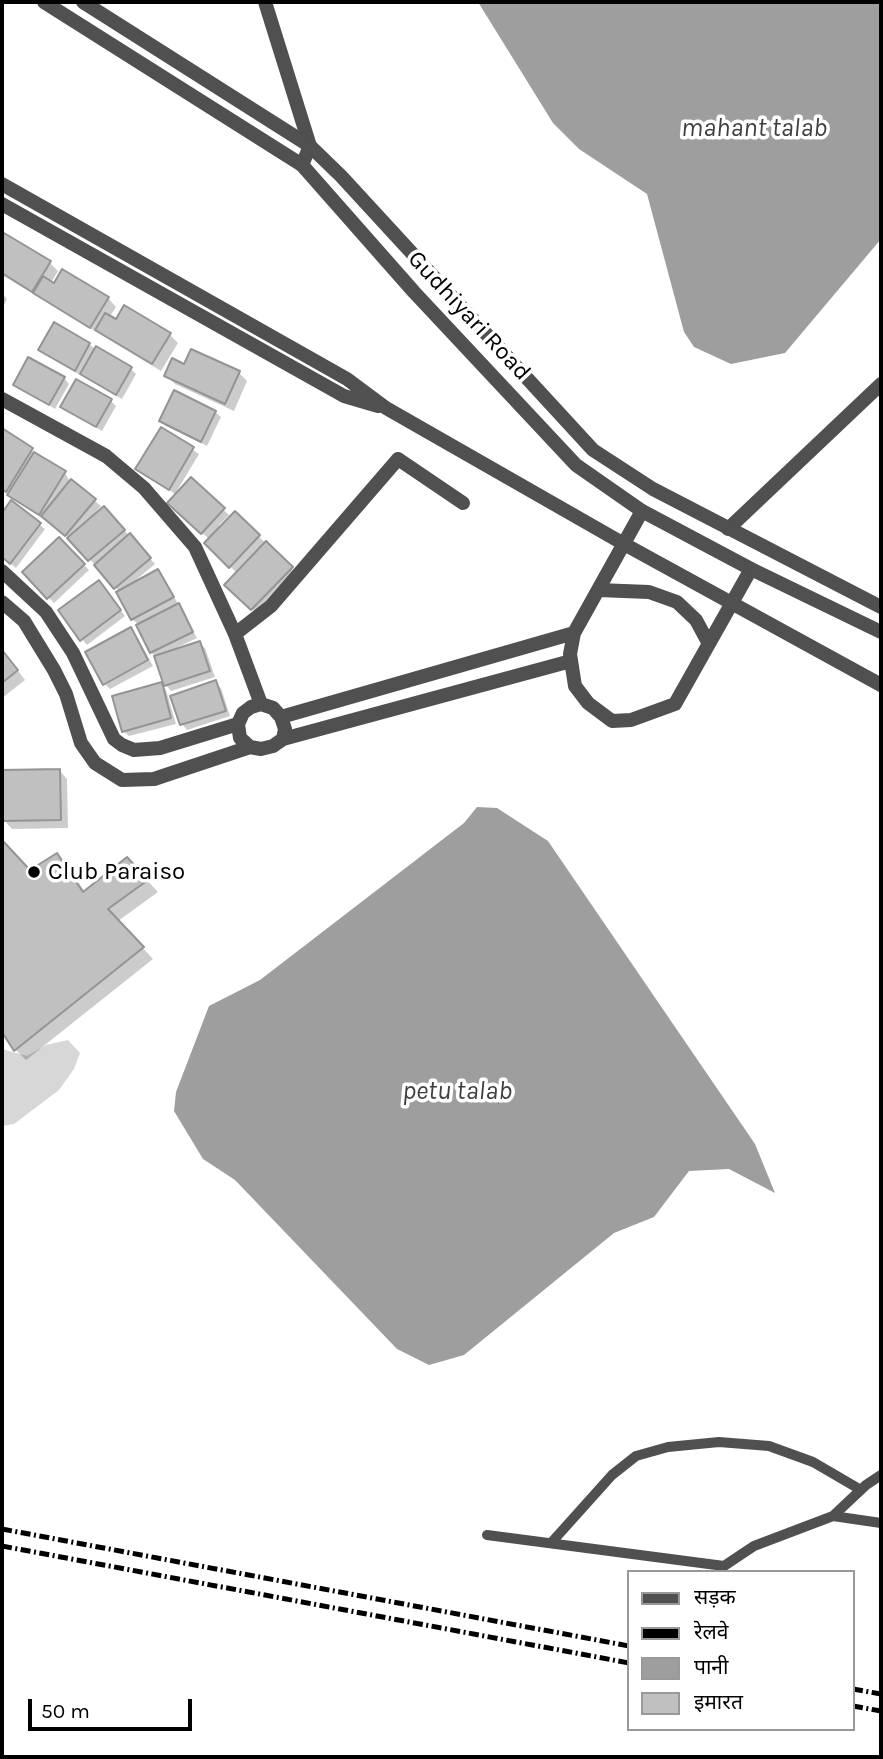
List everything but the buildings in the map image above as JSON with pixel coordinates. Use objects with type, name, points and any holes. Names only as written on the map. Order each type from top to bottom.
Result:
[{"type":"street","name":"Gudhiyari Road","points":[[44,2],[302,165],[414,292],[576,465],[642,511],[751,569],[881,632]]},
{"type":"street","name":"Gudhiyari Road","points":[[83,2],[310,146],[351,186],[593,450],[653,489],[881,607]]},
{"type":"street","points":[[265,2],[310,146],[302,165]]},
{"type":"street","points":[[2,184],[347,379],[386,408],[624,544],[881,685]]},
{"type":"street","points":[[2,204],[344,396],[386,408]]},
{"type":"street","points":[[728,529],[881,384]]},
{"type":"street","points":[[2,399],[106,456],[144,488],[195,547],[235,634],[261,704]]},
{"type":"street","points":[[235,634],[271,606],[398,459],[463,503]]},
{"type":"street","points":[[642,511],[574,633],[570,654],[575,686],[588,703],[612,721],[631,720],[675,704],[751,569]]},
{"type":"street","points":[[2,571],[46,612],[73,653],[114,739],[122,746],[134,750],[160,748],[238,724]]},
{"type":"street","points":[[598,590],[649,592],[677,602],[696,620],[709,644]]},
{"type":"street","points":[[2,602],[24,621],[54,670],[66,694],[81,743],[95,763],[122,780],[154,779],[250,747],[273,747],[283,739],[571,661]]},
{"type":"street","points":[[281,717],[574,633]]},
{"type":"street","points":[[250,747],[240,738],[238,724],[243,713],[261,704],[273,708],[281,717],[285,729],[283,739]]},
{"type":"lane","points":[[551,1543],[612,1475],[636,1456],[668,1447],[719,1442],[769,1446],[813,1462],[861,1490]]},
{"type":"lane","points":[[487,1535],[724,1566],[754,1546],[833,1516],[881,1475]]},
{"type":"lane","points":[[833,1516],[881,1523]]},
{"type":"shaded area","points":[[68,1040],[80,1053],[74,1069],[59,1090],[14,1124],[2,1126],[2,1049],[27,1056],[46,1045]]},
{"type":"water","name":"mahant talab","points":[[478,2],[881,2],[881,239],[785,353],[731,364],[694,347],[684,332],[647,194],[579,149],[553,123]]},
{"type":"water","name":"petu talab","points":[[477,807],[497,808],[548,841],[755,1144],[775,1193],[729,1169],[689,1171],[654,1217],[614,1233],[464,1355],[429,1365],[397,1349],[235,1180],[203,1159],[174,1111],[176,1092],[209,1006],[260,980],[464,823]]},
{"type":"railway","points":[[2,1529],[628,1646]]},
{"type":"railway","points":[[2,1546],[628,1663]]},
{"type":"railway","points":[[855,1689],[881,1694]]},
{"type":"railway","points":[[855,1706],[881,1711]]},
{"type":"place","name":"Club Paraiso","points":[[34,872]]}]
